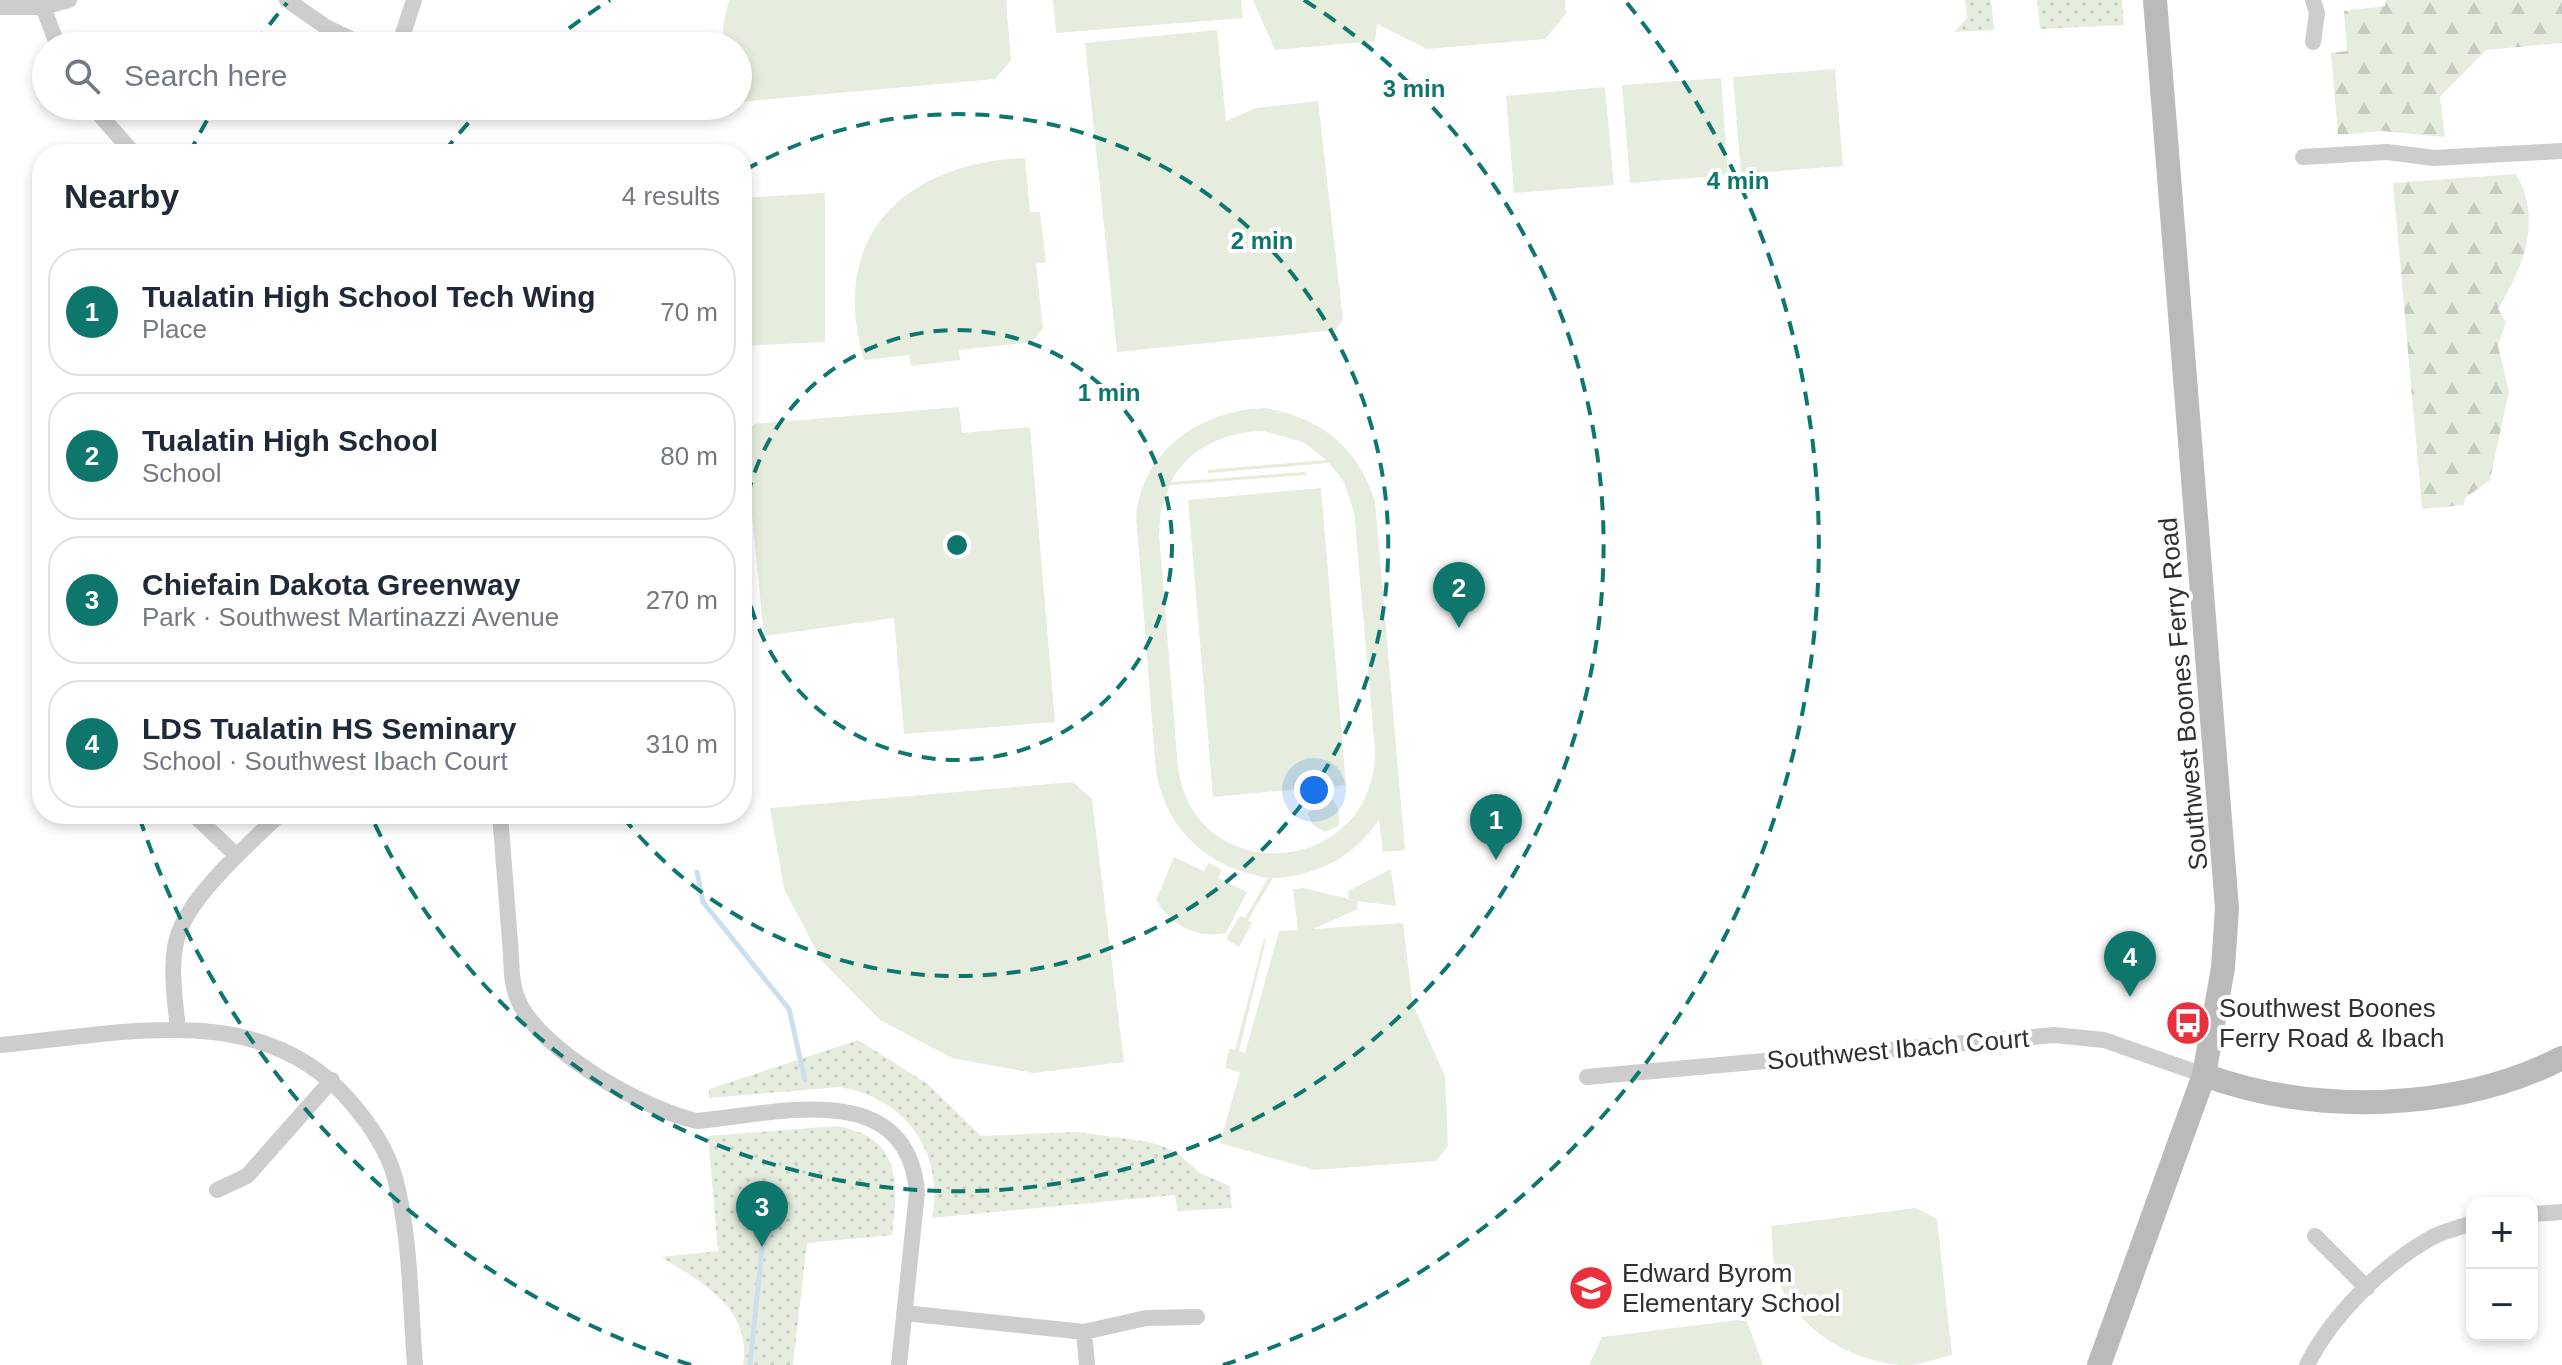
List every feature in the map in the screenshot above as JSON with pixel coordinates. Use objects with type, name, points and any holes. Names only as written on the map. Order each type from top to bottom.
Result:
[{"type":"main road","name":"Southwest Boones Ferry Road","points":[[2099,1365],[2204,1075],[2223,968],[2227,908],[2155,0]]},
{"type":"main road","points":[[2204,1075],[2282,1098],[2356,1101],[2455,1093],[2529,1073],[2562,1058]]},
{"type":"street","points":[[0,7],[43,7],[69,0]]},
{"type":"street","points":[[287,0],[336,32]]},
{"type":"street","points":[[404,32],[414,0]]},
{"type":"street","points":[[2313,0],[2317,13],[2313,42]]},
{"type":"street","points":[[43,7],[53,32]]},
{"type":"street","points":[[104,120],[125,144]]},
{"type":"street","points":[[2303,157],[2387,152],[2434,158],[2562,151]]},
{"type":"street","points":[[203,824],[237,856]]},
{"type":"street","points":[[178,1030],[174,954],[181,925],[237,856],[270,824]]},
{"type":"street","points":[[501,824],[514,986],[518,1000],[536,1028],[605,1083],[679,1118],[697,1121],[827,1109],[850,1111],[877,1120],[904,1145],[916,1180],[899,1365]]},
{"type":"street","points":[[0,1045],[178,1030],[247,1035],[277,1045],[332,1080],[369,1123],[394,1175],[401,1203],[415,1365]]},
{"type":"street","name":"Southwest Ibach Court","points":[[1587,1077],[2054,1035],[2104,1040],[2204,1075]]},
{"type":"street","points":[[217,1190],[247,1176],[332,1080]]},
{"type":"street","points":[[2538,1214],[2562,1212]]},
{"type":"street","points":[[2307,1365],[2334,1323],[2367,1288],[2432,1237],[2466,1225]]},
{"type":"street","points":[[2315,1236],[2367,1288]]},
{"type":"street","points":[[904,1313],[1084,1332],[1146,1318],[1197,1317]]},
{"type":"street","points":[[1084,1332],[1087,1365]]},
{"type":"green space","points":[[729,0],[1006,0],[1011,60],[995,79],[752,101],[752,32],[723,32]]},
{"type":"green space","points":[[1053,0],[1241,0],[1243,18],[1056,33]]},
{"type":"green space","points":[[1253,0],[1565,0],[1566,14],[1545,39],[1427,49],[1377,24],[1375,41],[1275,50]]},
{"type":"green space","points":[[1965,0],[1991,0],[1994,30],[1954,32],[1967,18]]},
{"type":"green space","points":[[2037,0],[2122,0],[2124,25],[2040,29]]},
{"type":"green space","points":[[2386,0],[2562,0],[2562,43],[2486,50],[2440,97],[2445,137],[2382,131],[2338,135],[2331,53],[2347,51],[2344,11],[2385,6]]},
{"type":"green space","points":[[1217,30],[1226,121],[1256,108],[1318,101],[1343,319],[1336,330],[1117,352],[1085,43]]},
{"type":"green space","points":[[1835,69],[1843,166],[1741,174],[1733,77]]},
{"type":"green space","points":[[1721,78],[1728,175],[1630,183],[1622,85]]},
{"type":"green space","points":[[1605,87],[1614,185],[1514,193],[1506,96]]},
{"type":"green space","points":[[1025,158],[1030,212],[1040,212],[1046,262],[1036,264],[1043,328],[1032,342],[959,350],[960,360],[911,366],[909,355],[864,360],[855,316],[857,276],[867,242],[886,214],[912,191],[944,174],[982,163]]},
{"type":"green space","points":[[2516,174],[2524,192],[2529,226],[2522,260],[2498,309],[2506,322],[2498,346],[2509,391],[2490,480],[2465,498],[2464,505],[2422,509],[2393,183]]},
{"type":"green space","points":[[825,193],[825,342],[752,346],[752,197]]},
{"type":"green space","points":[[959,407],[962,433],[1030,427],[1055,722],[904,734],[894,618],[764,636],[752,515],[754,424]]},
{"type":"green space","points":[[1265,408],[1320,427],[1347,450],[1358,465],[1375,501],[1405,850],[1383,852],[1379,820],[1358,844],[1333,862],[1305,873],[1273,878],[1248,920],[1252,923],[1239,947],[1226,939],[1240,916],[1245,918],[1268,878],[1227,866],[1194,844],[1170,812],[1162,793],[1156,772],[1136,516],[1150,471],[1163,453],[1198,425],[1242,410]],"holes":[[[1264,431],[1303,442],[1326,460],[1208,470],[1208,473],[1329,463],[1344,482],[1354,512],[1375,751],[1367,793],[1347,824],[1317,844],[1283,853],[1248,850],[1216,835],[1191,808],[1178,768],[1159,534],[1161,510],[1170,485],[1306,475],[1305,472],[1171,482],[1188,460],[1210,444],[1236,434]]]},
{"type":"green space","points":[[1321,488],[1346,785],[1321,788],[1323,804],[1333,799],[1339,811],[1339,826],[1325,832],[1313,825],[1307,813],[1316,808],[1298,789],[1213,797],[1188,500]]},
{"type":"green space","points":[[1073,782],[1092,799],[1124,1062],[1033,1073],[952,1058],[880,1020],[822,961],[784,889],[770,808]]},
{"type":"green space","points":[[1174,857],[1204,871],[1209,863],[1222,870],[1218,878],[1247,892],[1226,933],[1195,932],[1177,923],[1162,909],[1156,900]]},
{"type":"green space","points":[[1391,869],[1396,906],[1349,900],[1348,891]]},
{"type":"green space","points":[[1303,888],[1357,901],[1358,909],[1313,929],[1403,923],[1413,1005],[1445,1076],[1448,1146],[1436,1161],[1314,1170],[1220,1143],[1240,1072],[1225,1068],[1229,1049],[1235,1050],[1264,939],[1239,1051],[1245,1053],[1279,931],[1298,930],[1293,889]]},
{"type":"green space","points":[[858,1040],[928,1084],[981,1136],[1077,1132],[1150,1142],[1175,1151],[1200,1173],[1230,1186],[1232,1208],[1177,1211],[1175,1195],[932,1218],[932,1171],[925,1150],[915,1131],[883,1102],[839,1087],[709,1098],[709,1089]]},
{"type":"green space","points":[[836,1126],[857,1131],[884,1151],[894,1180],[892,1235],[807,1243],[793,1365],[743,1365],[744,1345],[732,1313],[708,1288],[661,1257],[718,1251],[708,1136]]},
{"type":"green space","points":[[1916,1208],[1937,1219],[1952,1355],[1910,1365],[1866,1358],[1845,1350],[1809,1324],[1782,1289],[1774,1264],[1771,1226]]},
{"type":"green space","points":[[1746,1319],[1763,1365],[1589,1365],[1602,1337]]},
{"type":"waterway","points":[[697,872],[703,902],[789,1009],[805,1080]]},
{"type":"waterway","points":[[750,1365],[766,1209]]},
{"type":"place","name":"Tualatin High School","points":[[1459,628]]},
{"type":"place","name":"Tualatin High School Tech Wing","points":[[1496,860]]},
{"type":"place","name":"LDS Tualatin HS Seminary","points":[[2130,997]]},
{"type":"place","name":"Southwest Boones Ferry Road & Ibach","points":[[2188,1023]]},
{"type":"place","name":"Chiefain Dakota Greenway","points":[[762,1247]]},
{"type":"place","name":"Edward Byrom Elementary School","points":[[1591,1288]]}]
